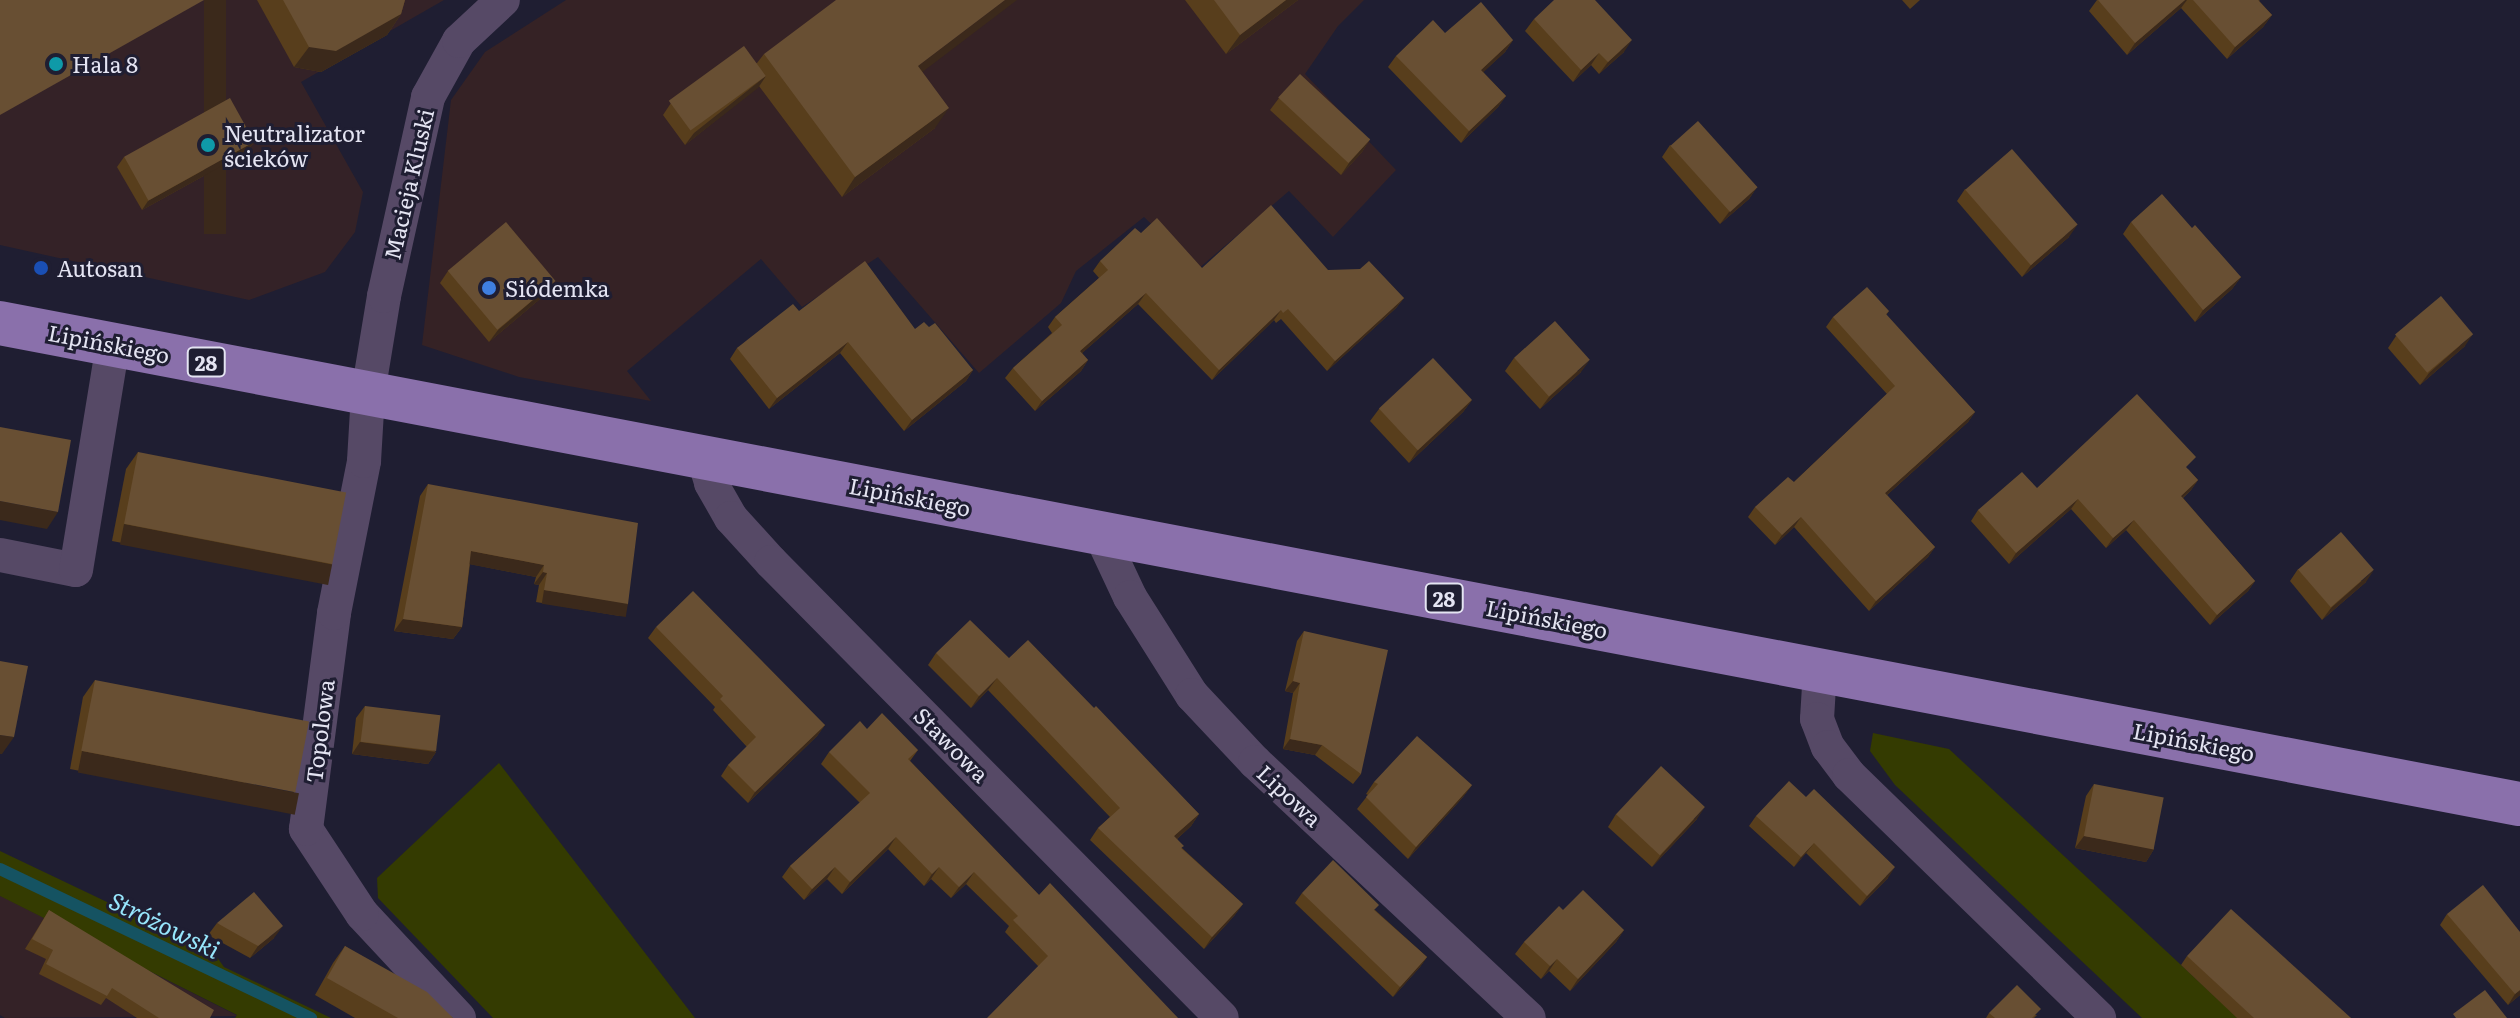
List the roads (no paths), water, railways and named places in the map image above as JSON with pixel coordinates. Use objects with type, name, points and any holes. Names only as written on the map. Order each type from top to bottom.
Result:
[{"type":"main road","name":"Lipińskiego","points":[[0,323],[2520,804]]},
{"type":"street","name":"Macieja Kluski","points":[[368,393],[388,274],[428,97],[459,41],[503,0]]},
{"type":"street","points":[[0,555],[76,570],[113,345]]},
{"type":"street","name":"Topolowa","points":[[368,393],[364,461],[334,613],[306,829],[320,856],[362,914],[459,1018]]},
{"type":"street","name":"Stawowa","points":[[703,456],[711,483],[731,518],[761,551],[1222,1018]]},
{"type":"street","name":"Lipowa","points":[[1100,533],[1130,597],[1192,695],[1255,762],[1529,1018]]},
{"type":"street","points":[[1820,670],[1817,719],[1828,747],[1849,775],[2099,1018]]},
{"type":"waterway","name":"Stróżowski","points":[[0,869],[311,1018]]},
{"type":"place","name":"Hala 8","points":[[56,64]]},
{"type":"place","name":"Neutralizator ścieków","points":[[208,145]]},
{"type":"place","name":"Autosan","points":[[41,268]]},
{"type":"place","name":"Siódemka","points":[[489,288]]}]
